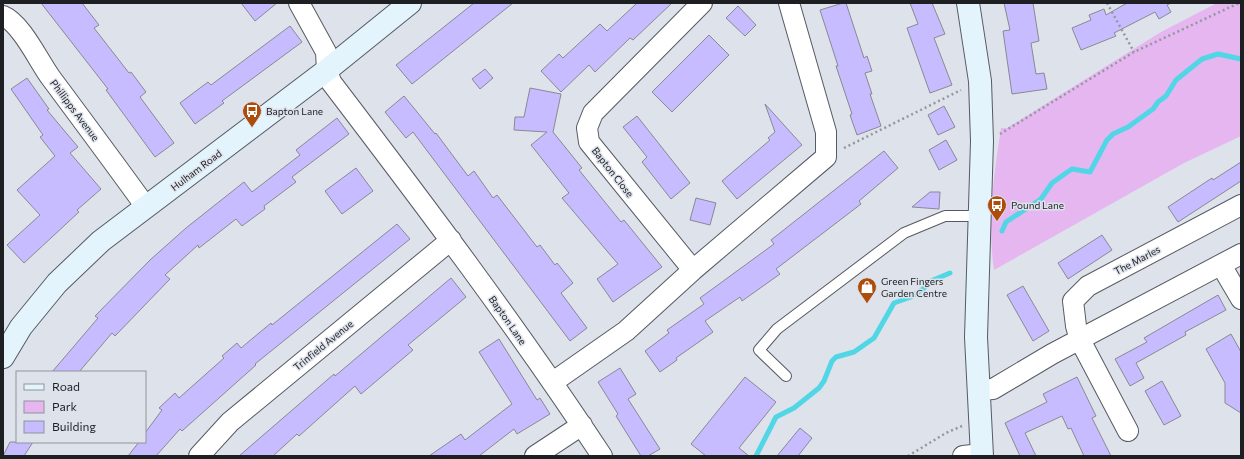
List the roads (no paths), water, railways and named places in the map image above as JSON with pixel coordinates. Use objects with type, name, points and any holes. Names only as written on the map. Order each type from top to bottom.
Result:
[{"type":"street","name":"Bapton Lane","points":[[299,3],[326,52],[327,70],[331,82],[451,240],[553,382],[602,456]]},
{"type":"street","name":"Hulham Road","points":[[3,357],[21,327],[57,283],[101,241],[327,70],[410,3]]},
{"type":"street","name":"Bapton Close","points":[[693,270],[589,142],[587,128],[593,113],[702,3]]},
{"type":"street","points":[[553,382],[626,331],[693,270],[826,156],[826,132],[789,3]]},
{"type":"street","points":[[968,3],[980,81],[982,141],[978,216],[976,337],[980,390],[976,455]]},
{"type":"street","name":"Phillipps Avenue","points":[[3,16],[9,18],[16,26],[50,77],[146,207]]},
{"type":"street","name":"The Marles","points":[[1128,431],[1080,340],[1072,301],[1088,286],[1241,205]]},
{"type":"street","name":"Trinfield Avenue","points":[[199,456],[230,422],[451,240]]},
{"type":"street","points":[[980,390],[993,389],[1052,354],[1241,254]]},
{"type":"street","points":[[1221,265],[1241,298]]},
{"type":"street","points":[[534,456],[582,425]]},
{"type":"lane","points":[[786,376],[760,350],[777,329],[904,233],[945,216],[978,216]]},
{"type":"waterway","points":[[1002,231],[1006,222],[1041,199],[1052,183],[1066,173],[1072,169],[1090,172],[1107,140],[1113,134],[1128,127],[1153,109],[1158,102],[1166,96],[1176,80],[1202,59],[1218,54],[1241,59]]},
{"type":"waterway","points":[[756,456],[776,417],[794,408],[819,388],[824,381],[832,361],[836,357],[854,352],[874,338],[894,303],[911,297],[923,289],[931,281],[950,273]]},
{"type":"place","name":"Bapton Lane","points":[[252,128]]},
{"type":"place","name":"Pound Lane","points":[[997,222]]},
{"type":"place","name":"Green Fingers Garden Centre","points":[[867,304]]}]
